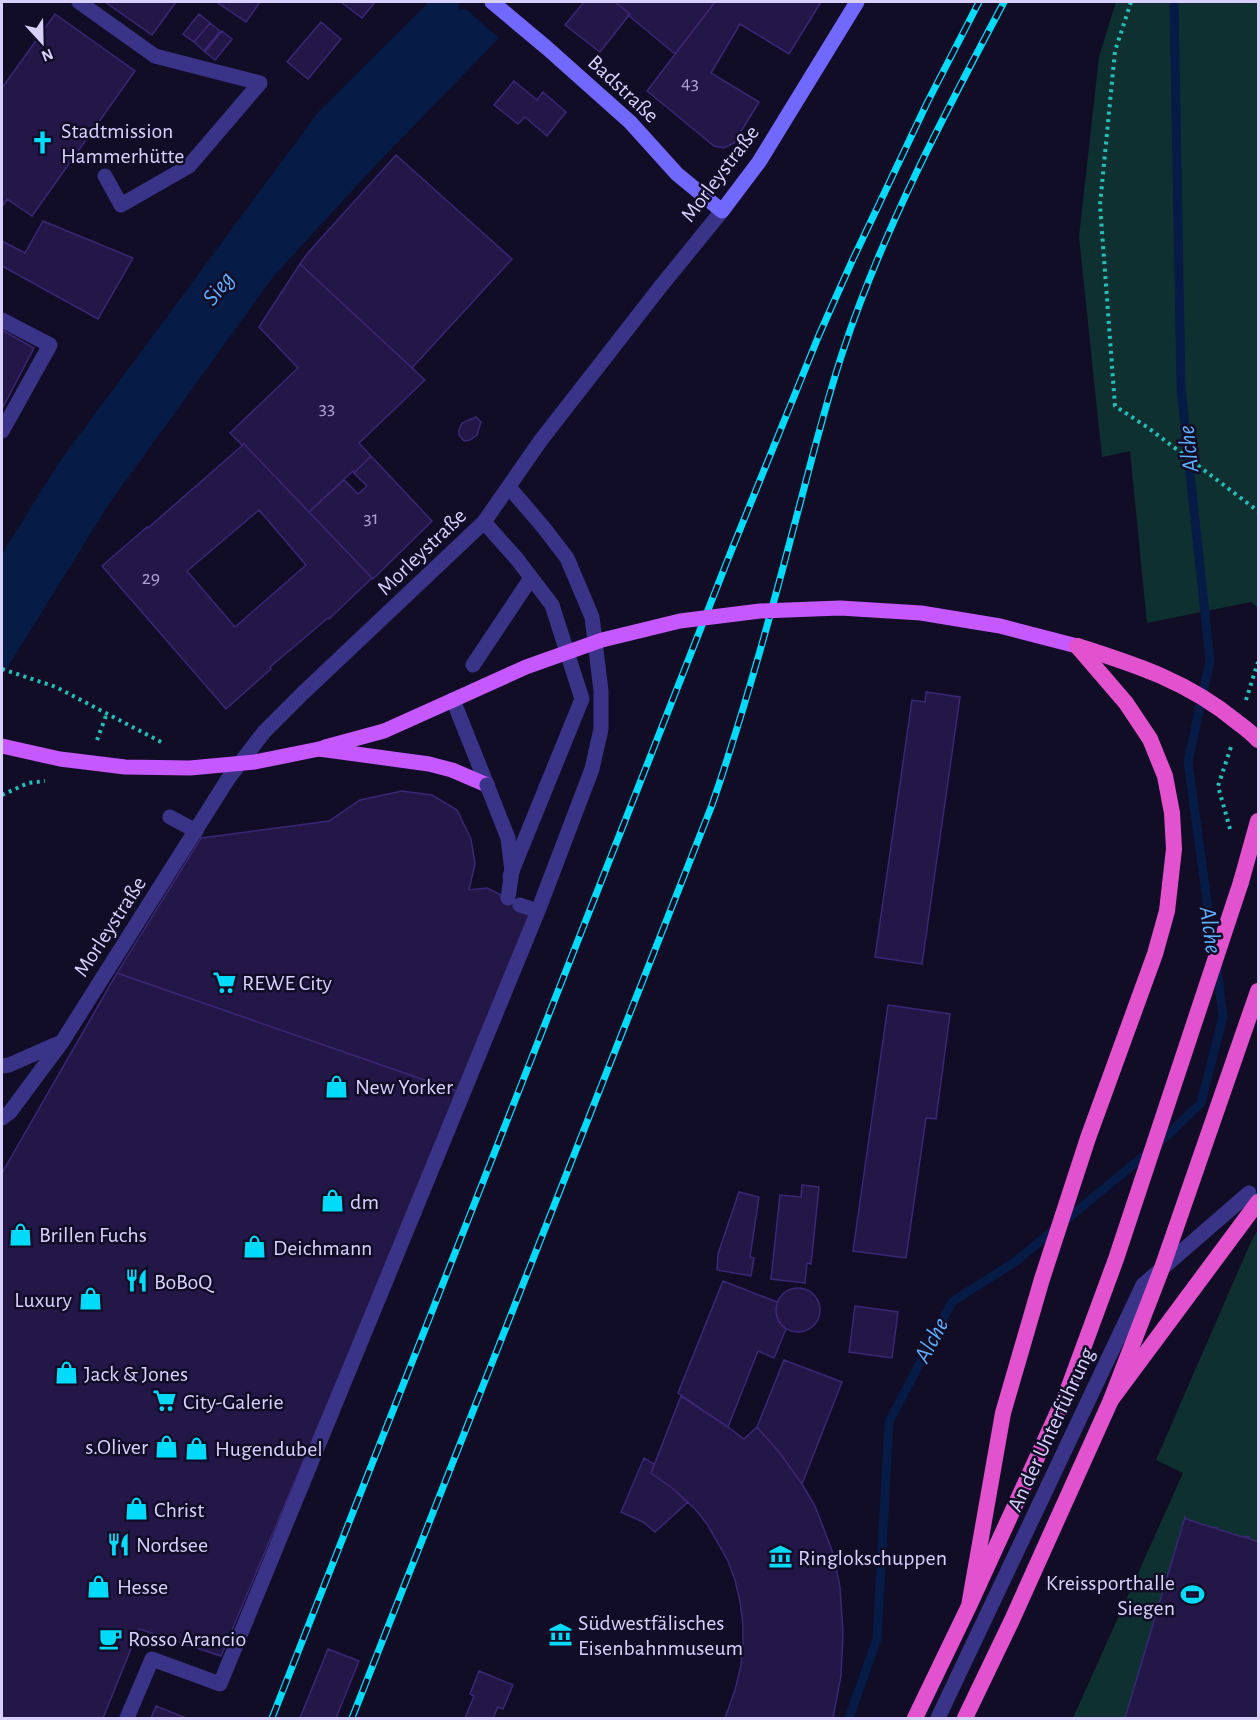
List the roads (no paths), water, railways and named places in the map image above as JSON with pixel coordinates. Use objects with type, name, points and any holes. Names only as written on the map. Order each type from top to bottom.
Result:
[{"type":"highway","points":[[1077,646],[1137,665],[1187,687],[1223,710],[1258,740]]},
{"type":"highway","points":[[969,1606],[1003,1413],[1070,1192],[1155,954],[1167,911],[1174,849],[1172,813],[1165,776],[1150,739],[1126,703],[1077,646]]},
{"type":"highway","points":[[915,1719],[1067,1392],[1116,1259],[1237,893],[1258,821]]},
{"type":"highway","points":[[965,1719],[1111,1400],[1162,1268],[1258,991]]},
{"type":"highway","points":[[1111,1400],[1254,1198]]},
{"type":"main road","name":"Badstraße","points":[[492,2],[630,122],[677,174],[722,211]]},
{"type":"main road","name":"Morleystraße","points":[[722,211],[759,162],[857,2]]},
{"type":"main road","points":[[2,746],[60,759],[125,767],[190,768],[255,762],[320,749],[384,731],[526,667],[602,640],[680,621],[760,611],[840,608],[921,612],[1000,626],[1077,646]]},
{"type":"main road","points":[[320,749],[429,764],[452,770],[487,785]]},
{"type":"street","points":[[79,2],[155,56],[260,83],[189,166],[121,205],[105,176]]},
{"type":"street","name":"Morleystraße","points":[[2,1118],[10,1112],[62,1042],[228,779],[264,732],[484,522],[541,440],[722,211]]},
{"type":"street","points":[[2,320],[50,345],[2,431]]},
{"type":"street","points":[[127,1719],[152,1659],[220,1684],[538,911],[592,769],[601,729],[601,691],[592,617],[567,558],[509,487]]},
{"type":"street","points":[[484,522],[552,604],[582,699],[510,899]]},
{"type":"street","points":[[473,665],[531,578]]},
{"type":"street","points":[[453,700],[508,838],[512,871],[510,899]]},
{"type":"street","points":[[170,817],[196,831]]},
{"type":"street","points":[[510,899],[538,911]]},
{"type":"street","points":[[2,1066],[62,1042]]},
{"type":"street","name":"An der Unterführung","points":[[938,1719],[1143,1286],[1254,1198]]},
{"type":"water","name":"Sieg","points":[[429,2],[534,2],[370,171],[273,277],[109,504],[2,676],[2,554],[58,464],[319,111]]},
{"type":"waterway","name":"Alche","points":[[1174,2],[1181,388],[1210,661],[1188,762],[1214,952]]},
{"type":"waterway","name":"Alche","points":[[849,1718],[877,1639],[889,1422],[952,1302],[1016,1261],[1157,1145],[1201,1103],[1223,1017],[1217,968]]},
{"type":"railway","points":[[272,1718],[730,554],[819,335],[928,101],[979,2]]},
{"type":"railway","points":[[352,1718],[712,805],[760,651],[821,423],[859,306],[916,174],[1004,2]]},
{"type":"place","name":"Stadtmission Hammerhütte","points":[[43,143]]},
{"type":"place","name":"REWE City","points":[[224,982]]},
{"type":"place","name":"New Yorker","points":[[337,1086]]},
{"type":"place","name":"dm","points":[[332,1201]]},
{"type":"place","name":"Brillen Fuchs","points":[[21,1234]]},
{"type":"place","name":"Deichmann","points":[[255,1247]]},
{"type":"place","name":"BoBoQ","points":[[136,1281]]},
{"type":"place","name":"Luxury","points":[[90,1299]]},
{"type":"place","name":"Jack & Jones","points":[[66,1373]]},
{"type":"place","name":"City-Galerie","points":[[165,1401]]},
{"type":"place","name":"s.Oliver","points":[[166,1446]]},
{"type":"place","name":"Hugendubel","points":[[197,1448]]},
{"type":"place","name":"Christ","points":[[136,1509]]},
{"type":"place","name":"Nordsee","points":[[118,1544]]},
{"type":"place","name":"Ringlokschuppen","points":[[780,1557]]},
{"type":"place","name":"Hesse","points":[[99,1586]]},
{"type":"place","name":"Kreissporthalle Siegen","points":[[1193,1595]]},
{"type":"place","name":"Südwestfälisches Eisenbahnmuseum","points":[[560,1635]]},
{"type":"place","name":"Rosso Arancio","points":[[110,1638]]}]
